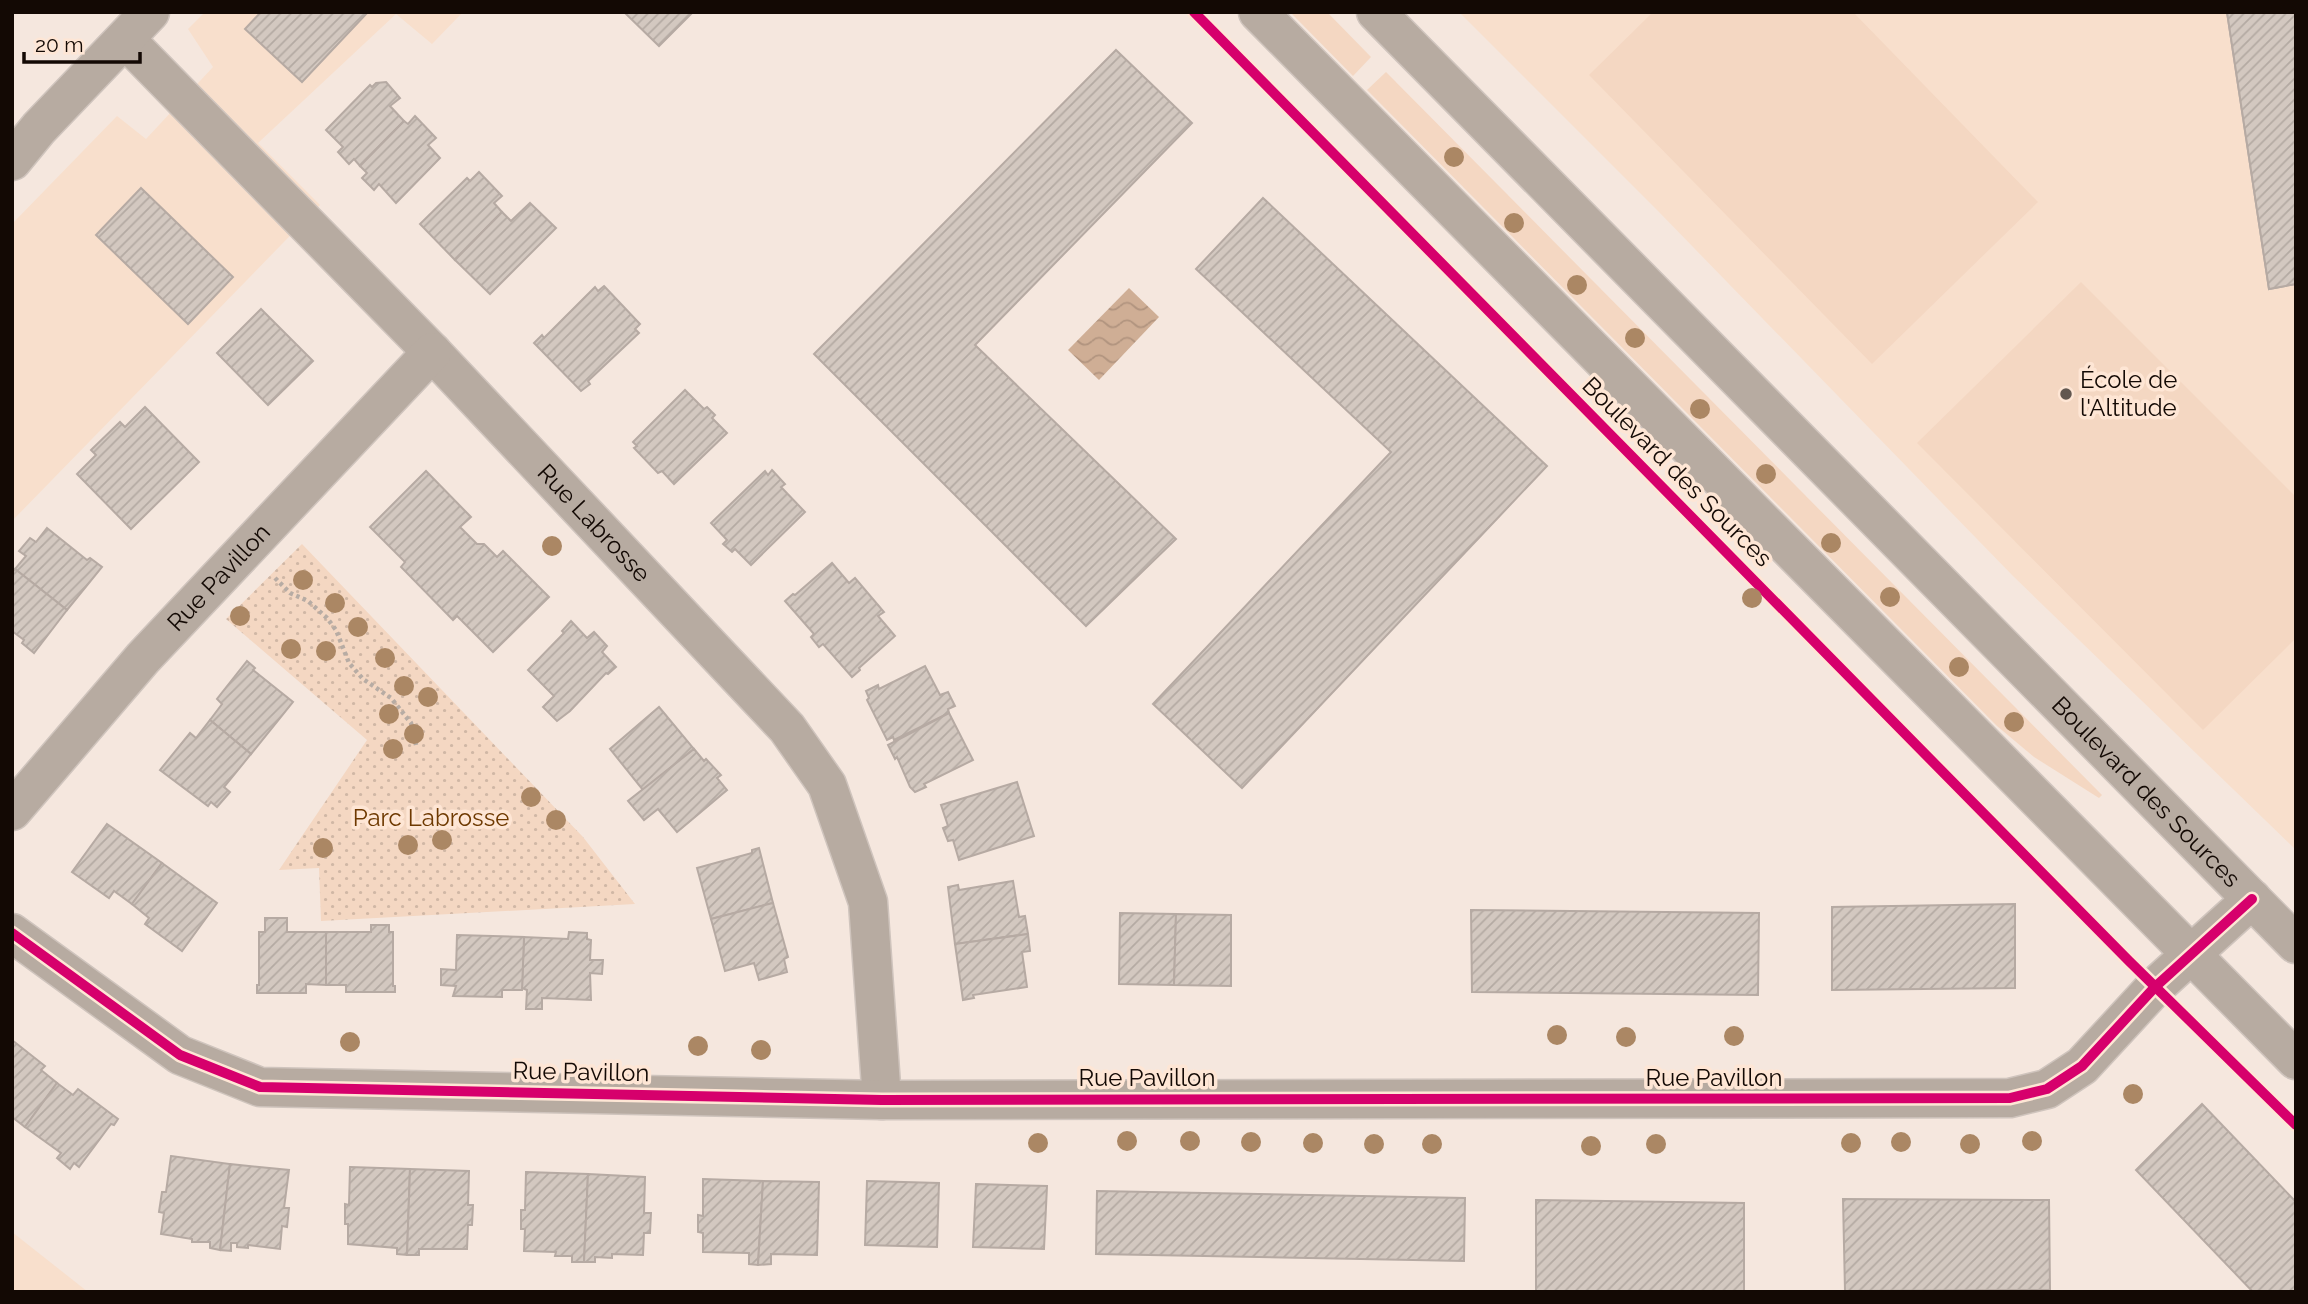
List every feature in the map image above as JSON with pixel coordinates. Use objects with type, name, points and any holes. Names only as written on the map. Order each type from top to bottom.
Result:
[{"type":"street","name":"Boulevard des Sources","points":[[1258,12],[2296,1060]]},
{"type":"street","name":"Boulevard des Sources","points":[[1376,12],[2296,944]]},
{"type":"street","points":[[12,161],[26,138],[137,25]]},
{"type":"street","name":"Rue Labrosse","points":[[137,25],[432,352],[787,727],[827,786],[868,902],[882,1100]]},
{"type":"street","name":"Rue Pavillon","points":[[12,811],[143,657],[432,352]]},
{"type":"street","name":"Rue Pavillon","points":[[12,933],[180,1055],[260,1087],[882,1100],[2010,1098],[2047,1088],[2082,1066],[2155,987],[2252,899]]},
{"type":"path","points":[[275,578],[290,593],[308,601],[327,618],[336,630],[349,663],[363,679],[391,698],[411,723],[416,745]]},
{"type":"shaded area","points":[[205,12],[463,12],[432,44],[396,14],[258,143],[320,205],[12,521],[12,224],[117,116],[146,139],[213,67],[188,29]]},
{"type":"shaded area","name":"École de l'Altitude","points":[[1459,12],[2296,12],[2296,850],[2013,576],[1659,212]]},
{"type":"shaded area","points":[[12,1232],[88,1292],[12,1292]]},
{"type":"green space","points":[[1290,12],[1327,12],[1371,57],[1353,76]]},
{"type":"green space","points":[[1653,12],[1853,12],[2038,202],[1872,364],[1589,75]]},
{"type":"green space","points":[[1386,72],[2102,795],[2099,798],[2034,757],[1997,726],[1367,90]]},
{"type":"green space","points":[[2081,282],[2296,497],[2296,638],[2203,730],[1917,443]]},
{"type":"green space","name":"Parc Labrosse","points":[[302,544],[583,837],[635,904],[321,921],[319,868],[279,870],[367,740],[226,619]]},
{"type":"water","points":[[1129,288],[1159,317],[1099,380],[1068,350]]},
{"type":"building","points":[[261,12],[368,12],[302,82],[245,29]]},
{"type":"building","points":[[624,12],[693,12],[659,46]]},
{"type":"building","points":[[2227,12],[2296,12],[2296,284],[2269,289]]},
{"type":"building","points":[[2227,12],[2296,12],[2296,284],[2269,289]]},
{"type":"building","points":[[1116,50],[1192,123],[975,345],[1176,539],[1086,626],[814,354]]},
{"type":"building","points":[[386,82],[400,98],[390,106],[404,121],[360,166],[354,159],[349,164],[338,152],[343,147],[326,130],[370,85],[372,87],[376,83]]},
{"type":"building","points":[[415,116],[436,138],[428,145],[440,158],[396,203],[379,184],[374,190],[362,178],[367,173],[360,166],[404,121],[408,124]]},
{"type":"building","points":[[479,172],[502,196],[494,203],[502,212],[455,260],[420,224],[467,178],[470,181]]},
{"type":"building","points":[[141,188],[233,277],[188,324],[96,235]]},
{"type":"building","points":[[1263,198],[1547,466],[1242,788],[1153,704],[1391,452],[1196,269]]},
{"type":"building","points":[[530,203],[556,228],[490,294],[455,260],[502,212],[511,221]]},
{"type":"building","points":[[604,286],[640,324],[635,329],[639,333],[588,381],[590,384],[581,391],[534,343],[542,335],[544,338],[595,287],[598,291]]},
{"type":"building","points":[[261,309],[313,361],[268,405],[217,353]]},
{"type":"building","points":[[685,390],[704,409],[707,407],[715,415],[712,418],[727,433],[674,484],[662,471],[658,473],[634,448],[637,446],[633,442]]},
{"type":"building","points":[[145,407],[199,462],[131,529],[77,474],[96,455],[91,450],[120,422],[125,427]]},
{"type":"building","points":[[772,470],[785,484],[781,487],[805,512],[751,565],[735,549],[732,552],[723,544],[727,540],[711,523],[765,471],[768,475]]},
{"type":"building","points":[[426,471],[471,517],[460,527],[477,544],[484,544],[497,557],[503,551],[549,597],[493,652],[457,616],[453,620],[401,567],[405,562],[370,527]]},
{"type":"building","points":[[47,528],[87,560],[90,558],[102,567],[67,610],[15,569],[26,556],[19,551],[30,538],[36,542]]},
{"type":"building","points":[[832,563],[849,583],[855,578],[884,612],[878,616],[895,636],[852,677],[823,644],[819,647],[811,637],[814,634],[785,601]]},
{"type":"building","points":[[15,569],[67,610],[34,653],[22,643],[24,640],[12,631],[12,573]]},
{"type":"building","points":[[571,621],[587,638],[594,632],[607,646],[602,652],[616,667],[606,673],[557,721],[543,707],[554,696],[528,670],[564,633],[562,631]]},
{"type":"building","points":[[247,661],[255,668],[253,670],[293,702],[251,754],[210,720],[222,704],[217,699]]},
{"type":"building","points":[[925,666],[940,695],[948,692],[955,706],[948,709],[949,713],[894,740],[893,737],[887,740],[867,700],[869,698],[866,691],[878,685],[879,689]]},
{"type":"building","points":[[659,707],[694,749],[643,790],[610,749]]},
{"type":"building","points":[[949,713],[973,760],[924,784],[926,787],[915,792],[888,745]]},
{"type":"building","points":[[210,720],[251,754],[224,787],[230,792],[217,807],[211,802],[208,806],[160,770],[190,733],[196,738]]},
{"type":"building","points":[[694,749],[721,775],[717,778],[727,790],[677,832],[658,809],[644,820],[628,801]]},
{"type":"building","points":[[1017,782],[1034,836],[959,860],[953,840],[948,841],[943,828],[948,826],[941,805]]},
{"type":"building","points":[[107,824],[162,863],[132,904],[114,891],[109,898],[72,872]]},
{"type":"building","points":[[759,848],[773,903],[711,919],[697,868],[752,853],[752,850]]},
{"type":"building","points":[[162,863],[217,903],[182,951],[145,924],[149,918],[132,904]]},
{"type":"building","points":[[1013,881],[1019,917],[1025,916],[1028,934],[955,944],[948,887],[958,885],[959,890]]},
{"type":"building","points":[[773,903],[788,957],[784,959],[787,972],[759,980],[754,963],[725,971],[711,919]]},
{"type":"building","points":[[2015,904],[2015,988],[1832,990],[1832,907]]},
{"type":"building","points":[[1471,910],[1759,913],[1758,995],[1472,992]]},
{"type":"building","points":[[1120,913],[1176,914],[1174,985],[1119,984]]},
{"type":"building","points":[[1176,914],[1231,915],[1231,986],[1174,985]]},
{"type":"building","points":[[265,918],[287,918],[287,932],[326,932],[326,985],[306,984],[306,993],[257,993],[259,932],[265,932]]},
{"type":"building","points":[[371,925],[389,925],[389,932],[393,932],[395,992],[346,992],[346,985],[326,985],[326,932],[371,932]]},
{"type":"building","points":[[569,932],[587,933],[587,939],[591,940],[590,960],[603,960],[602,974],[590,973],[591,1000],[542,998],[542,1009],[526,1009],[527,990],[522,988],[524,937],[568,939]]},
{"type":"building","points":[[1028,934],[1030,951],[1022,952],[1027,987],[973,995],[974,998],[963,1000],[955,944]]},
{"type":"building","points":[[457,935],[524,937],[522,990],[502,990],[502,997],[453,996],[456,986],[441,985],[441,969],[456,970]]},
{"type":"building","points":[[12,1040],[45,1066],[41,1070],[57,1083],[25,1127],[12,1117]]},
{"type":"building","points":[[57,1083],[73,1095],[78,1089],[118,1119],[114,1125],[111,1124],[79,1167],[74,1163],[70,1169],[57,1158],[61,1153],[25,1127]]},
{"type":"building","points":[[2202,1104],[2296,1202],[2296,1292],[2253,1292],[2136,1170]]},
{"type":"building","points":[[171,1156],[230,1164],[220,1250],[210,1248],[210,1242],[192,1242],[192,1239],[161,1234],[164,1213],[159,1212],[162,1192],[166,1192]]},
{"type":"building","points":[[230,1164],[289,1170],[284,1208],[289,1208],[287,1227],[282,1226],[280,1249],[248,1245],[248,1248],[237,1247],[237,1243],[231,1243],[231,1251],[220,1250]]},
{"type":"building","points":[[350,1167],[410,1169],[407,1255],[397,1254],[397,1248],[348,1244],[345,1204],[349,1205]]},
{"type":"building","points":[[410,1169],[469,1171],[468,1205],[473,1205],[472,1225],[468,1225],[467,1249],[419,1249],[419,1255],[407,1255]]},
{"type":"building","points":[[526,1172],[588,1174],[584,1262],[572,1262],[572,1256],[555,1256],[556,1252],[524,1251],[525,1229],[521,1229],[521,1210],[525,1210]]},
{"type":"building","points":[[588,1174],[645,1177],[644,1213],[651,1213],[650,1233],[644,1233],[643,1255],[612,1254],[612,1258],[595,1257],[595,1262],[584,1262]]},
{"type":"building","points":[[703,1179],[763,1181],[758,1265],[749,1264],[749,1253],[703,1252],[703,1233],[698,1232],[698,1215],[703,1216]]},
{"type":"building","points":[[763,1181],[819,1182],[817,1255],[771,1254],[771,1264],[758,1265]]},
{"type":"building","points":[[867,1181],[939,1183],[937,1247],[865,1245]]},
{"type":"building","points":[[976,1184],[1047,1186],[1044,1249],[973,1247]]},
{"type":"building","points":[[1097,1191],[1465,1198],[1464,1261],[1096,1254]]},
{"type":"building","points":[[1843,1199],[2049,1200],[2050,1290],[1845,1291]]},
{"type":"building","points":[[1536,1200],[1744,1203],[1744,1292],[1536,1292]]},
{"type":"cycle path","points":[[1194,12],[2129,961],[2296,1125]]},
{"type":"cycle path","points":[[12,933],[180,1055],[260,1087],[882,1100],[2010,1098],[2047,1089],[2082,1066],[2155,987],[2252,899]]},
{"type":"place","name":"École de l'Altitude","points":[[2066,394]]}]
